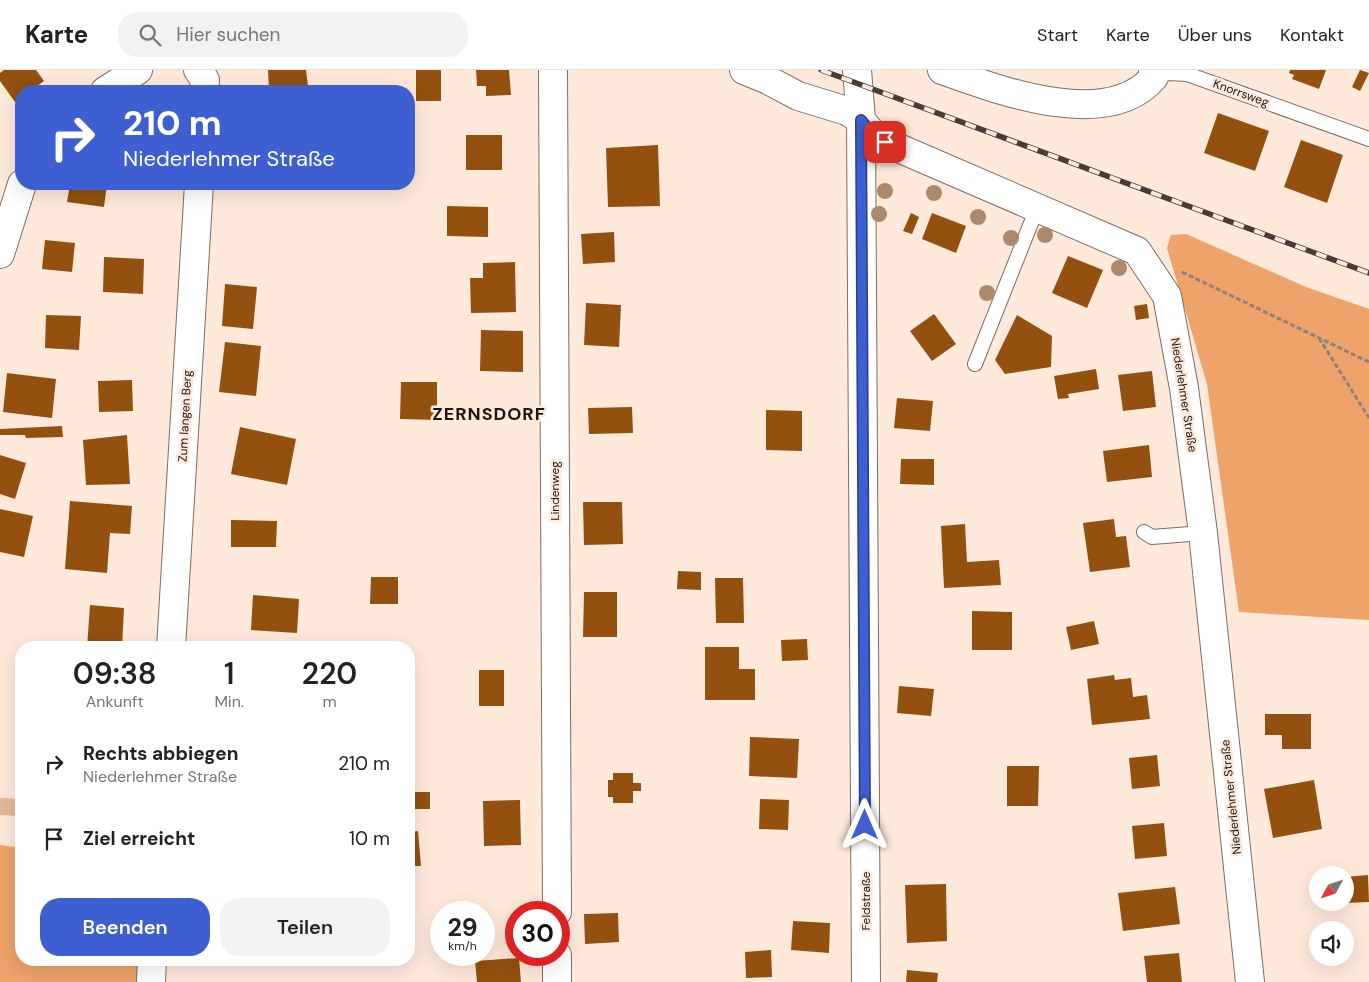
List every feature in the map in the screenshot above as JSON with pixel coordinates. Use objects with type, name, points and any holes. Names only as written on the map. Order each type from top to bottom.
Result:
[{"type":"street","points":[[114,85],[138,70]]},
{"type":"street","points":[[198,70],[205,80],[205,85]]},
{"type":"street","name":"Lindenweg","points":[[553,70],[557,901]]},
{"type":"street","name":"Niederlehmer Straße","points":[[744,70],[798,96],[848,111],[861,120],[876,138],[1137,251],[1167,296],[1184,388],[1203,533],[1250,982]]},
{"type":"street","name":"Feldstraße","points":[[857,70],[861,120],[866,982]]},
{"type":"street","name":"Knorrsweg","points":[[942,70],[1056,104],[1087,106],[1143,90],[1154,74]]},
{"type":"street","points":[[0,254],[20,190]]},
{"type":"street","name":"Zum langen Berg","points":[[172,641],[198,190]]},
{"type":"street","points":[[151,982],[152,966]]},
{"type":"street","points":[[557,966],[557,982]]},
{"type":"lane","name":"Knorrsweg","points":[[1154,74],[1187,74],[1369,139]]},
{"type":"lane","points":[[975,364],[1037,208]]},
{"type":"lane","points":[[1144,532],[1152,537],[1203,533]]},
{"type":"path","points":[[1180,271],[1369,362]]},
{"type":"path","points":[[1318,338],[1369,418]]},
{"type":"shaded area","points":[[1186,234],[1306,287],[1369,309],[1369,620],[1239,612],[1207,384],[1167,248],[1171,235]]},
{"type":"shaded area","points":[[0,798],[15,799],[15,816],[0,815]]},
{"type":"shaded area","points":[[0,845],[15,847],[15,966],[145,966],[145,982],[0,982]]},
{"type":"building","points":[[4,70],[36,70],[44,81],[38,85],[15,85],[15,102],[0,81],[0,73]]},
{"type":"building","points":[[268,70],[306,70],[308,85],[269,85]]},
{"type":"building","points":[[416,70],[441,70],[441,101],[416,101]]},
{"type":"building","points":[[476,70],[509,70],[511,95],[486,96],[486,86],[477,86]]},
{"type":"building","points":[[1290,70],[1326,70],[1319,89],[1292,79],[1294,75],[1289,73]]},
{"type":"building","points":[[1360,70],[1369,73],[1360,91],[1352,87]]},
{"type":"building","points":[[1218,113],[1269,131],[1255,171],[1204,153]]},
{"type":"building","points":[[466,135],[502,135],[502,170],[466,170]]},
{"type":"building","points":[[1301,140],[1343,155],[1327,203],[1284,187]]},
{"type":"building","points":[[658,145],[660,206],[608,207],[606,148]]},
{"type":"building","points":[[69,190],[106,190],[104,207],[67,202]]},
{"type":"building","points":[[447,206],[488,207],[488,237],[447,236]]},
{"type":"building","points":[[911,213],[919,217],[912,234],[903,231]]},
{"type":"building","points":[[932,213],[966,226],[956,253],[922,239]]},
{"type":"building","points":[[614,232],[615,262],[583,264],[581,234]]},
{"type":"building","points":[[45,240],[75,243],[72,272],[42,269]]},
{"type":"building","points":[[1068,256],[1103,270],[1087,308],[1052,293]]},
{"type":"building","points":[[104,257],[144,259],[143,294],[103,292]]},
{"type":"building","points":[[515,262],[516,312],[471,313],[470,278],[483,278],[483,263]]},
{"type":"building","points":[[225,284],[257,287],[253,329],[222,326]]},
{"type":"building","points":[[586,303],[621,305],[619,347],[584,345]]},
{"type":"building","points":[[1147,304],[1149,318],[1136,320],[1134,306]]},
{"type":"building","points":[[934,314],[956,344],[932,361],[910,331]]},
{"type":"building","points":[[46,315],[81,316],[79,350],[45,348]]},
{"type":"building","points":[[1017,315],[1052,336],[1051,367],[1005,374],[995,360]]},
{"type":"building","points":[[481,330],[523,331],[523,372],[480,371]]},
{"type":"building","points":[[225,342],[261,346],[256,396],[219,392]]},
{"type":"building","points":[[1096,369],[1099,389],[1068,394],[1069,398],[1058,399],[1054,376]]},
{"type":"building","points":[[1152,371],[1156,407],[1123,411],[1118,375]]},
{"type":"building","points":[[7,373],[56,379],[52,418],[3,412]]},
{"type":"building","points":[[132,380],[133,411],[99,412],[98,381]]},
{"type":"building","points":[[401,382],[437,382],[437,420],[400,419]]},
{"type":"building","points":[[897,398],[933,401],[930,431],[894,428]]},
{"type":"building","points":[[632,407],[633,433],[589,434],[588,408]]},
{"type":"building","points":[[766,410],[802,411],[802,451],[766,450]]},
{"type":"building","points":[[62,426],[63,437],[26,438],[25,435],[0,435],[0,429]]},
{"type":"building","points":[[240,427],[296,439],[287,485],[231,474]]},
{"type":"building","points":[[127,435],[130,484],[86,485],[83,440]]},
{"type":"building","points":[[1149,445],[1152,477],[1107,482],[1103,451]]},
{"type":"building","points":[[0,455],[26,463],[15,499],[0,494]]},
{"type":"building","points":[[901,459],[934,459],[934,485],[900,484]]},
{"type":"building","points":[[70,501],[132,506],[130,534],[110,533],[107,573],[65,569]]},
{"type":"building","points":[[583,502],[622,502],[623,544],[584,545]]},
{"type":"building","points":[[0,509],[33,516],[24,557],[0,552]]},
{"type":"building","points":[[1114,519],[1116,537],[1126,536],[1130,567],[1090,572],[1083,523]]},
{"type":"building","points":[[231,520],[277,521],[276,547],[231,547]]},
{"type":"building","points":[[965,524],[967,562],[999,560],[1001,585],[944,588],[941,526]]},
{"type":"building","points":[[678,571],[701,572],[701,590],[677,589]]},
{"type":"building","points":[[371,577],[398,577],[398,604],[370,604]]},
{"type":"building","points":[[715,578],[743,578],[744,623],[716,623]]},
{"type":"building","points":[[584,592],[617,592],[617,637],[583,637]]},
{"type":"building","points":[[253,595],[299,599],[297,633],[251,630]]},
{"type":"building","points":[[90,605],[124,608],[122,641],[87,641]]},
{"type":"building","points":[[972,611],[1012,612],[1012,650],[972,650]]},
{"type":"building","points":[[1094,621],[1099,644],[1071,650],[1066,627]]},
{"type":"building","points":[[807,639],[808,660],[782,661],[781,640]]},
{"type":"building","points":[[705,647],[739,647],[739,669],[755,669],[755,700],[705,700]]},
{"type":"building","points":[[479,670],[504,670],[504,706],[479,706]]},
{"type":"building","points":[[1114,675],[1115,680],[1131,678],[1133,697],[1147,695],[1150,719],[1092,725],[1087,679]]},
{"type":"building","points":[[899,686],[934,689],[931,716],[897,713]]},
{"type":"building","points":[[1265,714],[1311,714],[1311,749],[1282,749],[1282,735],[1265,735]]},
{"type":"building","points":[[750,737],[799,739],[797,778],[749,776]]},
{"type":"building","points":[[1157,755],[1160,786],[1132,789],[1129,758]]},
{"type":"building","points":[[1007,766],[1039,766],[1038,806],[1007,806]]},
{"type":"building","points":[[613,773],[633,773],[633,783],[641,783],[641,791],[633,791],[633,803],[613,803],[613,797],[608,797],[608,780],[613,780]]},
{"type":"building","points":[[1314,780],[1322,829],[1273,838],[1264,789]]},
{"type":"building","points":[[415,792],[430,792],[430,809],[415,809]]},
{"type":"building","points":[[760,799],[789,800],[788,830],[759,829]]},
{"type":"building","points":[[520,800],[521,845],[484,846],[483,801]]},
{"type":"building","points":[[1164,823],[1167,856],[1135,859],[1132,826]]},
{"type":"building","points":[[415,831],[418,831],[421,866],[415,866]]},
{"type":"building","points":[[1368,875],[1369,902],[1354,903],[1354,876]]},
{"type":"building","points":[[946,884],[947,941],[907,943],[905,885]]},
{"type":"building","points":[[1175,887],[1180,924],[1123,931],[1118,893]]},
{"type":"building","points":[[618,913],[619,942],[585,944],[584,914]]},
{"type":"building","points":[[793,921],[830,923],[829,953],[791,950]]},
{"type":"building","points":[[771,950],[772,977],[746,978],[745,952]]},
{"type":"building","points":[[1179,953],[1182,982],[1147,982],[1144,956]]},
{"type":"building","points":[[505,959],[505,966],[520,966],[521,982],[477,982],[475,966],[495,966],[495,960]]},
{"type":"building","points":[[907,970],[938,973],[937,982],[906,982]]},
{"type":"railway","points":[[821,70],[1369,273]]},
{"type":"district","name":"ZERNSDORF","points":[[489,414]]},
{"type":"route","points":[[865,825],[861,120],[876,138],[885,142]]}]
